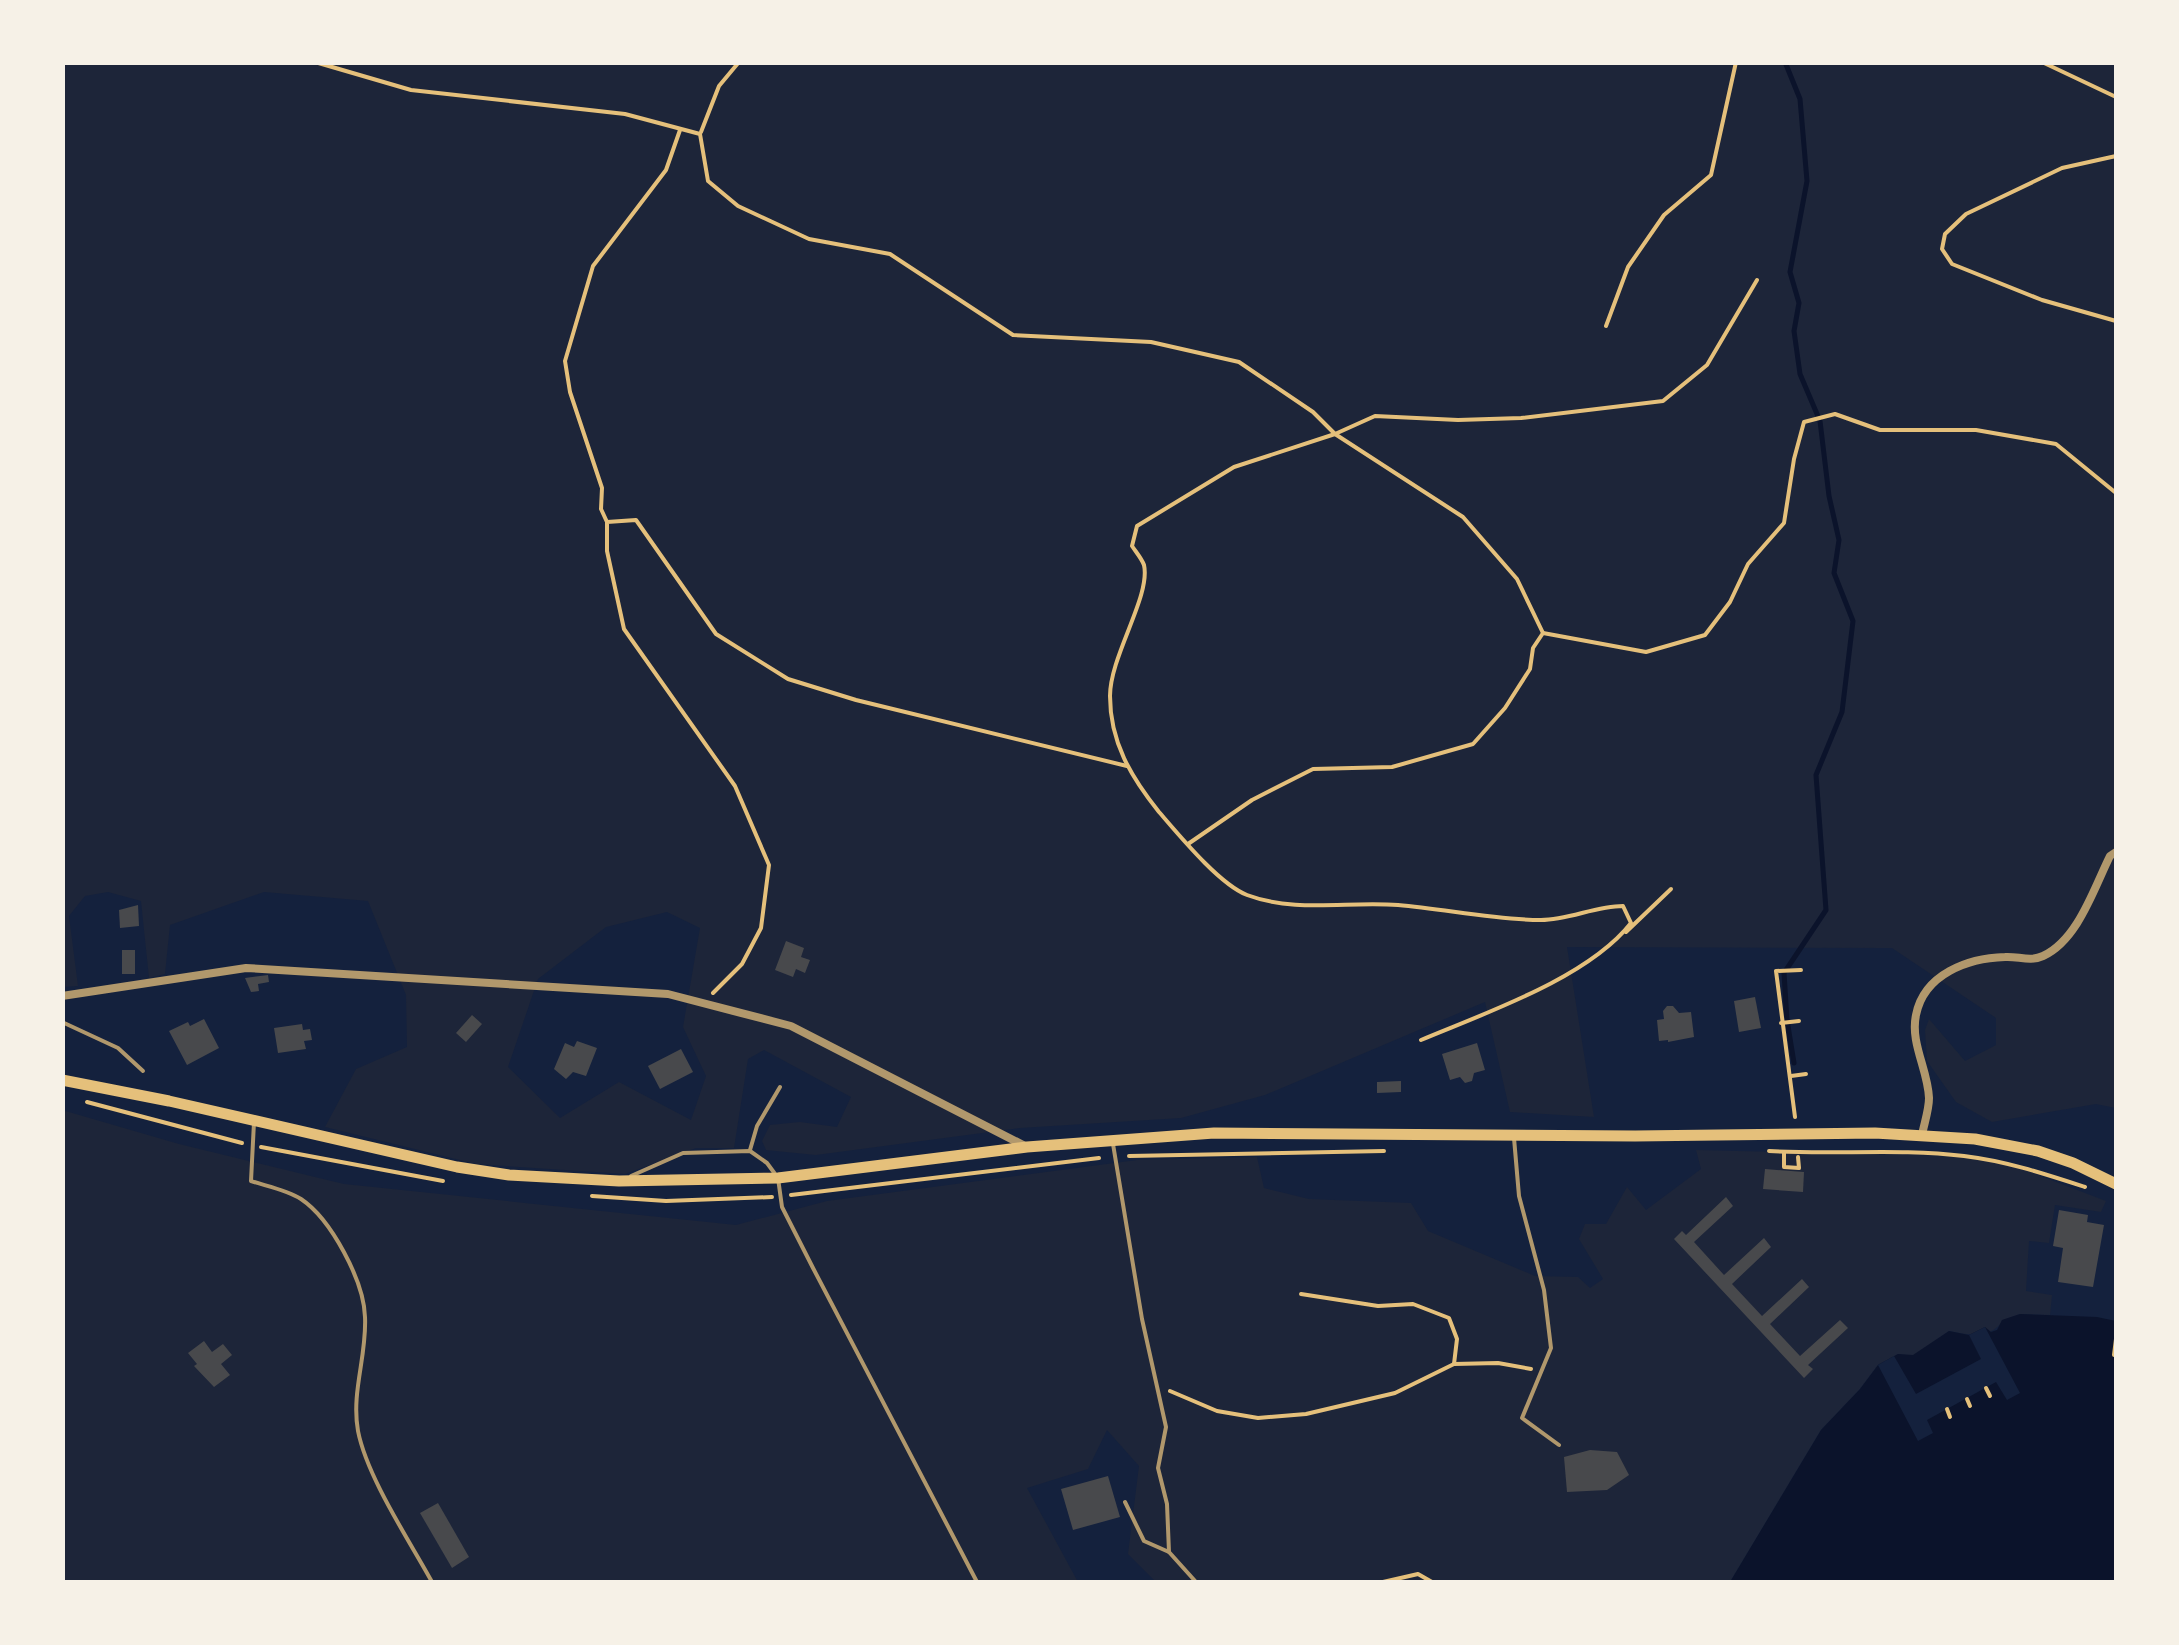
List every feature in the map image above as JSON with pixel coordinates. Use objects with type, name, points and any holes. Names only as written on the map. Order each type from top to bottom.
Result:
[{"type":"main road","points":[[62,1080],[457,1167],[509,1175],[619,1181],[778,1178],[1027,1147],[1214,1133],[1976,1139],[2038,1151],[2116,1184]]},
{"type":"street","points":[[1922,1136],[1929,1097],[1916,1037],[1916,1014],[1924,996],[1943,972],[1960,965],[2044,955],[2066,938],[2110,856],[2116,852]]},
{"type":"street","points":[[62,996],[246,968],[668,994],[791,1026],[1027,1147]]},
{"type":"lane","points":[[62,1022],[118,1048],[143,1071]]},
{"type":"lane","points":[[750,1151],[757,1126],[780,1087]]},
{"type":"lane","points":[[254,1122],[250,1181],[298,1196],[318,1212],[355,1276],[366,1319],[355,1389],[358,1432],[368,1463],[432,1582]]},
{"type":"lane","points":[[1514,1135],[1519,1196],[1544,1290],[1550,1348],[1522,1418],[1559,1445]]},
{"type":"lane","points":[[1112,1140],[1142,1320],[1166,1427],[1158,1468],[1167,1504],[1169,1552]]},
{"type":"lane","points":[[619,1181],[683,1153],[750,1151],[767,1163],[778,1178],[782,1207],[977,1582]]},
{"type":"lane","points":[[1125,1502],[1144,1541],[1169,1552],[1196,1582]]},
{"type":"path","points":[[314,62],[410,90],[625,114],[700,134]]},
{"type":"path","points":[[740,62],[719,86],[700,134],[708,181],[738,206],[808,239],[890,254],[1013,335],[1151,342],[1239,362],[1313,412],[1334,434],[1463,517],[1517,578],[1544,633]]},
{"type":"path","points":[[1606,326],[1628,267],[1664,215],[1711,175],[1736,62]]},
{"type":"path","points":[[2042,62],[2116,97]]},
{"type":"path","points":[[680,128],[666,170],[592,266],[564,361],[570,392],[602,488],[607,551],[624,630],[735,786],[769,865],[760,928],[742,964],[702,1004]]},
{"type":"path","points":[[2116,156],[2062,168],[1966,214],[1946,234],[1942,249],[1952,264],[2042,300],[2116,322]]},
{"type":"path","points":[[1616,942],[1631,923],[1623,906],[1600,906],[1545,920],[1394,905],[1286,904],[1244,894],[1188,844],[1145,794],[1112,732],[1110,691],[1124,634],[1145,586],[1144,563],[1132,546],[1137,526],[1234,466],[1334,434],[1374,416],[1521,418],[1663,401],[1707,365],[1758,280]]},
{"type":"path","points":[[1544,633],[1646,652],[1705,635],[1730,602],[1748,564],[1784,523],[1804,422],[1835,414],[1880,430],[1976,430],[2056,444],[2116,493]]},
{"type":"path","points":[[607,522],[636,520],[716,634],[788,680],[1127,766]]},
{"type":"path","points":[[1188,844],[1252,800],[1313,769],[1392,766],[1472,744],[1505,708],[1530,669],[1533,648],[1544,633]]},
{"type":"path","points":[[1421,1040],[1534,992],[1616,942],[1670,889]]},
{"type":"path","points":[[1795,1117],[1776,971],[1800,970]]},
{"type":"path","points":[[1781,1023],[1800,1021]]},
{"type":"path","points":[[1790,1076],[1806,1074]]},
{"type":"path","points":[[88,1102],[252,1146],[459,1184]]},
{"type":"path","points":[[1768,1150],[1963,1156],[2032,1169],[2095,1191]]},
{"type":"path","points":[[585,1196],[666,1201],[755,1200],[1114,1156],[1384,1151]]},
{"type":"path","points":[[1784,1152],[1784,1167],[1799,1168],[1798,1157]]},
{"type":"path","points":[[1300,1294],[1378,1306],[1413,1304],[1449,1318],[1457,1339],[1454,1364]]},
{"type":"path","points":[[2114,1355],[2116,1340]]},
{"type":"path","points":[[1156,1384],[1217,1410],[1258,1418],[1306,1414],[1395,1393],[1454,1364],[1498,1364],[1540,1371]]},
{"type":"path","points":[[1986,1388],[1990,1396]]},
{"type":"path","points":[[1966,1398],[1970,1406]]},
{"type":"path","points":[[1946,1409],[1950,1417]]},
{"type":"path","points":[[1384,1582],[1418,1574],[1432,1582]]},
{"type":"shaded area","points":[[62,63],[2116,63],[2116,1108],[2096,1104],[1992,1122],[1956,1102],[1927,1061],[1925,1030],[1929,1019],[1965,1061],[1996,1045],[1996,1018],[1892,948],[1567,947],[1594,1117],[1510,1112],[1485,1002],[1265,1095],[1181,1118],[1020,1128],[816,1155],[766,1150],[762,1141],[770,1125],[800,1122],[837,1127],[851,1097],[764,1050],[748,1059],[734,1148],[696,1148],[625,1174],[476,1164],[325,1127],[356,1069],[407,1047],[406,995],[368,901],[264,892],[170,925],[165,974],[149,978],[141,901],[108,892],[85,896],[69,916],[78,986],[63,987]],"holes":[[[667,912],[700,928],[683,1027],[706,1076],[691,1120],[619,1082],[560,1118],[508,1067],[538,979],[606,927]]]},
{"type":"shaded area","points":[[62,1110],[179,1144],[344,1184],[736,1225],[827,1201],[1137,1160],[1257,1157],[1264,1188],[1309,1199],[1411,1203],[1428,1231],[1535,1276],[1578,1277],[1590,1288],[1603,1279],[1579,1239],[1585,1224],[1606,1224],[1627,1187],[1646,1210],[1701,1169],[1696,1150],[1963,1156],[2022,1169],[2106,1201],[2101,1212],[2055,1205],[2049,1243],[2029,1241],[2026,1291],[2052,1295],[2050,1315],[2020,1314],[2003,1320],[1986,1333],[1949,1331],[1913,1356],[1898,1354],[1878,1365],[1821,1430],[1730,1582],[1156,1582],[1128,1554],[1139,1466],[1107,1430],[1088,1469],[1027,1488],[1078,1582],[63,1582]]},
{"type":"shaded area","points":[[2020,1314],[2116,1321],[2116,1582],[1730,1582],[1821,1430],[1878,1365],[1898,1354],[1913,1355],[1949,1331],[1969,1335],[1985,1327],[1991,1332],[1997,1330],[2002,1320]]},
{"type":"pier","points":[[1985,1327],[2020,1393],[2007,1400],[1996,1382],[1927,1420],[1933,1433],[1918,1441],[1878,1365],[1894,1356],[1916,1394],[1981,1359],[1969,1335]]},
{"type":"building","points":[[138,905],[139,926],[120,928],[119,910]]},
{"type":"building","points":[[786,941],[804,948],[801,957],[810,960],[805,973],[796,969],[793,977],[775,970]]},
{"type":"building","points":[[122,950],[135,950],[135,974],[122,974]]},
{"type":"building","points":[[268,975],[269,982],[258,984],[259,991],[251,992],[245,978]]},
{"type":"building","points":[[1755,997],[1761,1028],[1739,1032],[1734,1001]]},
{"type":"building","points":[[1667,1006],[1673,1006],[1679,1013],[1691,1012],[1694,1037],[1659,1041],[1657,1020],[1664,1019]]},
{"type":"building","points":[[472,1015],[482,1024],[466,1042],[456,1033]]},
{"type":"building","points":[[204,1019],[219,1048],[187,1065],[169,1031]]},
{"type":"building","points":[[302,1024],[303,1030],[310,1029],[312,1040],[304,1041],[306,1049],[278,1053],[274,1028]]},
{"type":"building","points":[[577,1041],[597,1048],[586,1076],[573,1072],[566,1079],[554,1069],[565,1043],[574,1047]]},
{"type":"building","points":[[1477,1043],[1485,1070],[1474,1073],[1472,1081],[1465,1083],[1460,1077],[1450,1080],[1442,1054]]},
{"type":"building","points":[[681,1049],[693,1072],[660,1089],[648,1066]]},
{"type":"building","points":[[1401,1081],[1401,1092],[1377,1093],[1377,1082]]},
{"type":"building","points":[[1765,1169],[1804,1172],[1803,1192],[1763,1189]]},
{"type":"building","points":[[1726,1197],[1733,1206],[1694,1242],[1724,1275],[1764,1238],[1771,1247],[1732,1284],[1762,1316],[1802,1279],[1809,1287],[1770,1324],[1800,1356],[1840,1320],[1848,1328],[1808,1365],[1813,1369],[1804,1378],[1674,1239],[1682,1231],[1686,1235]]},
{"type":"building","points":[[2059,1210],[2088,1215],[2087,1222],[2104,1225],[2093,1287],[2058,1282],[2063,1248],[2053,1246]]},
{"type":"building","points":[[204,1341],[212,1352],[223,1344],[232,1355],[221,1364],[230,1375],[214,1387],[194,1366],[197,1364],[188,1353]]},
{"type":"building","points":[[1590,1450],[1617,1452],[1629,1475],[1607,1490],[1567,1492],[1564,1457]]},
{"type":"building","points":[[1108,1476],[1120,1517],[1073,1530],[1061,1489]]},
{"type":"building","points":[[438,1503],[469,1557],[452,1568],[420,1513]]},
{"type":"waterway","points":[[1785,62],[1800,99],[1807,181],[1790,272],[1799,303],[1794,331],[1800,374],[1820,421],[1839,540],[1834,573],[1853,621],[1842,712],[1816,775],[1826,910],[1784,973],[1794,1063]]}]
